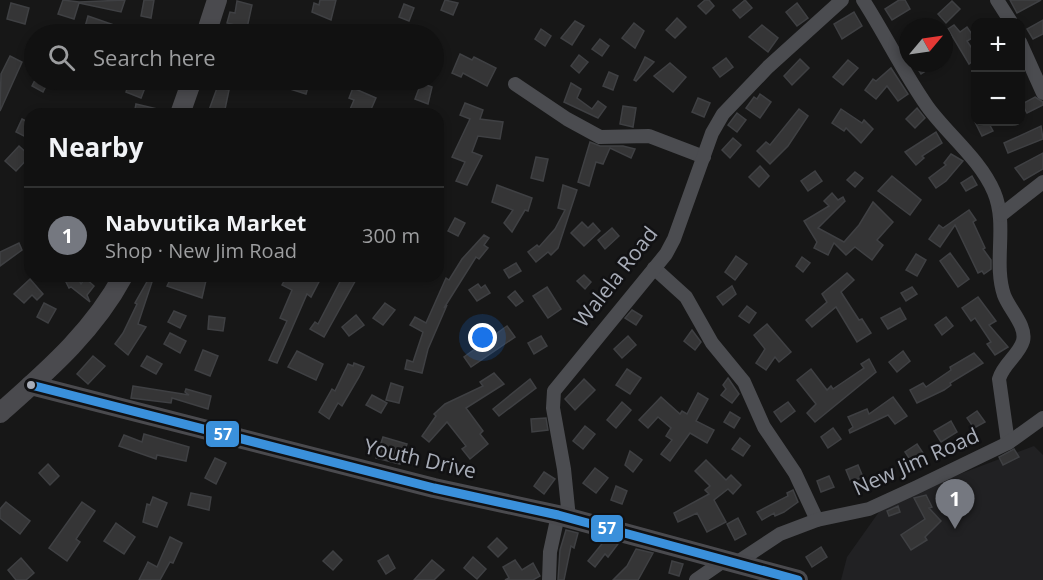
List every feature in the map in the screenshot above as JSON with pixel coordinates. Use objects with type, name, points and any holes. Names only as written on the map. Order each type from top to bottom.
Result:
[{"type":"street","points":[[209,24],[217,0]]},
{"type":"street","name":"Walela Road","points":[[549,580],[550,552],[563,516],[564,469],[553,408],[554,391],[654,268],[674,239],[712,133],[723,114],[768,68],[842,0]]},
{"type":"street","points":[[863,0],[927,106],[993,190],[1001,215],[1001,281],[1004,296],[1023,330],[1023,341],[1002,370],[999,379],[1008,443]]},
{"type":"street","points":[[997,0],[1008,18]]},
{"type":"street","points":[[1025,53],[1043,93]]},
{"type":"street","points":[[515,84],[567,119],[600,137],[610,139],[637,134],[649,136],[704,157]]},
{"type":"street","points":[[182,108],[188,90]]},
{"type":"street","points":[[1001,215],[1043,182]]},
{"type":"street","points":[[654,268],[686,297],[712,343],[744,382],[764,427],[795,473],[817,520]]},
{"type":"street","points":[[0,413],[83,335],[108,304],[120,282]]},
{"type":"street","name":"Youth Drive","points":[[31,385],[434,488],[563,516],[798,580]]},
{"type":"street","name":"New Jim Road","points":[[696,580],[780,534],[817,520],[869,509],[1008,443],[1043,418]]},
{"type":"shaded area","points":[[1034,446],[1043,455],[1043,580],[841,580],[847,557],[886,502]]},
{"type":"building","points":[[63,0],[79,2],[125,0],[121,12],[79,3],[74,19],[58,14]]},
{"type":"building","points":[[144,0],[154,0],[151,18],[141,16]]},
{"type":"building","points":[[320,0],[336,0],[331,20],[312,12],[314,3],[319,5]]},
{"type":"building","points":[[445,0],[458,3],[453,15],[441,10]]},
{"type":"building","points":[[705,0],[709,0],[714,6],[706,14],[698,6]]},
{"type":"building","points":[[745,0],[752,8],[740,18],[733,10]]},
{"type":"building","points":[[899,0],[905,0],[910,9],[892,20],[885,9]]},
{"type":"building","points":[[1010,0],[1041,0],[1017,13]]},
{"type":"building","points":[[237,1],[252,5],[248,24],[227,23],[230,12],[235,13]]},
{"type":"building","points":[[952,1],[960,9],[951,18],[942,18],[938,14]]},
{"type":"building","points":[[11,3],[29,8],[25,24],[7,19]]},
{"type":"building","points":[[797,3],[808,18],[797,26],[786,12]]},
{"type":"building","points":[[404,4],[414,8],[409,21],[399,17]]},
{"type":"building","points":[[854,12],[862,26],[842,39],[834,24]]},
{"type":"building","points":[[88,16],[111,24],[86,24]]},
{"type":"building","points":[[677,18],[686,27],[675,38],[666,30]]},
{"type":"building","points":[[1043,20],[1043,34],[1033,39],[1027,29]]},
{"type":"building","points":[[575,21],[584,26],[572,45],[561,38]]},
{"type":"building","points":[[634,23],[644,31],[635,48],[622,38]]},
{"type":"building","points":[[762,25],[778,38],[768,52],[749,37]]},
{"type":"building","points":[[953,26],[960,32],[967,27],[971,33],[971,39],[967,41],[971,47],[969,64],[953,37]]},
{"type":"building","points":[[541,29],[551,36],[545,46],[535,39]]},
{"type":"building","points":[[600,39],[609,46],[602,56],[592,49]]},
{"type":"building","points":[[460,54],[472,60],[474,57],[496,68],[487,86],[463,73],[461,77],[452,73]]},
{"type":"building","points":[[579,55],[588,62],[579,73],[571,66]]},
{"type":"building","points":[[10,56],[22,62],[0,111],[1,74]]},
{"type":"building","points":[[645,57],[654,62],[636,81],[634,80]]},
{"type":"building","points":[[726,58],[733,67],[720,77],[713,68]]},
{"type":"building","points":[[800,59],[809,68],[792,85],[784,76]]},
{"type":"building","points":[[848,60],[858,68],[843,85],[833,77]]},
{"type":"building","points":[[670,63],[686,77],[673,92],[654,76]]},
{"type":"building","points":[[891,68],[908,94],[898,101],[887,86],[876,99],[865,90],[873,79],[876,81]]},
{"type":"building","points":[[609,72],[618,76],[613,90],[603,86]]},
{"type":"building","points":[[571,83],[581,89],[577,98],[592,109],[598,101],[606,107],[598,118],[564,102]]},
{"type":"building","points":[[127,90],[144,90],[141,98],[126,92]]},
{"type":"building","points":[[216,90],[229,90],[225,108],[210,108]]},
{"type":"building","points":[[293,90],[307,90],[306,94]]},
{"type":"building","points":[[352,90],[358,90],[376,98],[372,108],[351,108],[354,100],[349,98]]},
{"type":"building","points":[[418,90],[431,90],[428,104],[415,99]]},
{"type":"building","points":[[760,94],[771,102],[760,118],[746,108],[754,97],[757,99]]},
{"type":"building","points":[[1035,97],[1043,102],[1043,105],[1027,113],[1025,102]]},
{"type":"building","points":[[698,98],[710,103],[704,117],[692,112]]},
{"type":"building","points":[[465,103],[483,110],[480,119],[503,122],[500,139],[478,136],[472,152],[482,156],[467,185],[456,181],[465,162],[452,157],[470,119],[460,115]]},
{"type":"building","points":[[136,104],[153,108],[135,108]]},
{"type":"building","points":[[623,106],[636,108],[633,127],[620,124]]},
{"type":"building","points":[[917,108],[925,118],[915,128],[906,119]]},
{"type":"building","points":[[799,109],[808,116],[788,146],[770,164],[757,151],[766,142],[770,145]]},
{"type":"building","points":[[841,109],[862,123],[864,120],[873,129],[861,143],[846,128],[844,131],[832,123]]},
{"type":"building","points":[[737,113],[746,120],[737,132],[728,125]]},
{"type":"building","points":[[22,119],[24,120],[24,136],[16,132]]},
{"type":"building","points":[[977,126],[990,126],[993,131],[982,136]]},
{"type":"building","points":[[1041,126],[1043,139],[1008,153],[1004,143]]},
{"type":"building","points":[[936,132],[942,143],[922,156],[924,158],[916,165],[905,152]]},
{"type":"building","points":[[733,138],[741,145],[730,158],[722,150]]},
{"type":"building","points":[[590,142],[600,146],[623,146],[635,149],[631,158],[610,148],[603,164],[596,162],[589,186],[578,182]]},
{"type":"building","points":[[19,146],[24,151],[24,162],[16,171],[5,161]]},
{"type":"building","points":[[1043,153],[1043,169],[1024,180],[1015,168]]},
{"type":"building","points":[[951,154],[963,161],[946,181],[936,188],[929,178],[946,165],[944,163]]},
{"type":"building","points":[[536,157],[548,159],[543,181],[531,178]]},
{"type":"building","points":[[760,166],[769,176],[759,187],[749,177]]},
{"type":"building","points":[[815,171],[822,181],[808,191],[801,181]]},
{"type":"building","points":[[855,172],[863,178],[855,187],[847,180]]},
{"type":"building","points":[[892,176],[921,200],[910,215],[878,191]]},
{"type":"building","points":[[972,176],[977,185],[966,191],[961,183]]},
{"type":"building","points":[[497,185],[532,198],[528,211],[525,210],[512,232],[504,223],[513,210],[492,202]]},
{"type":"building","points":[[563,185],[577,190],[558,248],[551,255],[548,252],[536,262],[528,252],[537,245],[539,247],[555,229],[565,210],[558,208]]},
{"type":"building","points":[[832,193],[838,200],[843,197],[845,201],[818,228],[844,242],[859,225],[873,202],[893,222],[877,240],[883,245],[872,260],[855,247],[846,255],[834,243],[828,255],[814,248],[817,242],[804,221],[829,206],[824,201]]},
{"type":"building","points":[[969,210],[976,220],[973,222],[985,248],[983,249],[991,260],[991,269],[984,274],[982,271],[978,273],[955,225],[940,247],[929,239],[939,225],[943,228]]},
{"type":"building","points":[[455,218],[465,223],[458,236],[448,231]]},
{"type":"building","points":[[582,222],[588,228],[593,223],[600,231],[584,246],[571,233]]},
{"type":"building","points":[[612,228],[619,236],[605,249],[598,240]]},
{"type":"building","points":[[484,235],[489,238],[484,245],[488,248],[479,259],[476,257],[444,308],[447,305],[428,349],[422,373],[405,369],[407,360],[413,362],[423,332],[410,325],[415,317],[426,323],[446,278],[449,280],[462,259]]},
{"type":"building","points":[[19,243],[22,250],[0,266],[0,252]]},
{"type":"building","points":[[950,253],[969,279],[958,287],[940,261]]},
{"type":"building","points":[[916,254],[926,260],[917,276],[906,270]]},
{"type":"building","points":[[736,256],[747,264],[735,280],[725,272]]},
{"type":"building","points":[[802,257],[810,263],[803,272],[796,266]]},
{"type":"building","points":[[516,263],[521,271],[509,278],[504,270]]},
{"type":"building","points":[[847,273],[854,280],[841,292],[859,320],[862,319],[871,333],[857,342],[836,307],[812,327],[806,320],[827,302],[822,294]]},
{"type":"building","points":[[584,275],[591,282],[585,289],[577,281]]},
{"type":"building","points":[[27,282],[33,282],[43,294],[37,300],[32,295],[24,303],[14,294]]},
{"type":"building","points":[[66,282],[80,282],[81,284],[90,282],[94,286],[87,295],[90,302],[71,287],[69,288]]},
{"type":"building","points":[[147,282],[152,282],[138,324],[146,327],[128,355],[115,344],[123,333],[137,304],[135,303]]},
{"type":"building","points":[[169,282],[206,282],[202,298],[167,286]]},
{"type":"building","points":[[284,282],[319,282],[311,297],[307,294],[277,363],[269,360],[287,321],[280,318],[292,290],[282,285]]},
{"type":"building","points":[[340,282],[355,282],[324,337],[310,329],[315,322],[318,324]]},
{"type":"building","points":[[478,284],[481,288],[485,285],[490,293],[477,301],[469,290]]},
{"type":"building","points":[[732,286],[736,294],[723,305],[717,297]]},
{"type":"building","points":[[547,287],[561,309],[548,318],[533,296]]},
{"type":"building","points":[[912,287],[917,294],[906,301],[901,293]]},
{"type":"building","points":[[515,291],[523,301],[516,306],[508,297]]},
{"type":"building","points":[[978,297],[996,321],[989,325],[1008,347],[995,355],[987,344],[991,342],[975,318],[971,321],[962,308]]},
{"type":"building","points":[[44,303],[56,309],[48,323],[37,317]]},
{"type":"building","points":[[385,303],[395,310],[383,325],[373,318]]},
{"type":"building","points":[[747,306],[756,313],[749,323],[739,316]]},
{"type":"building","points":[[900,308],[906,319],[888,329],[881,318]]},
{"type":"building","points":[[632,310],[642,316],[636,325],[625,318]]},
{"type":"building","points":[[174,311],[186,316],[180,328],[168,322]]},
{"type":"building","points":[[356,315],[364,325],[349,336],[342,327]]},
{"type":"building","points":[[209,316],[225,318],[223,331],[208,329]]},
{"type":"building","points":[[946,317],[953,326],[942,335],[935,325]]},
{"type":"building","points":[[767,324],[791,352],[779,362],[775,357],[766,370],[756,363],[765,349],[754,335]]},
{"type":"building","points":[[507,326],[515,337],[471,367],[464,357]]},
{"type":"building","points":[[692,330],[701,342],[695,350],[684,341]]},
{"type":"building","points":[[170,333],[186,341],[180,353],[164,344]]},
{"type":"building","points":[[541,336],[547,346],[534,354],[528,343]]},
{"type":"building","points":[[628,336],[636,345],[622,358],[614,349]]},
{"type":"building","points":[[203,350],[218,356],[210,376],[195,370]]},
{"type":"building","points":[[297,351],[323,364],[316,380],[288,367]]},
{"type":"building","points":[[903,351],[910,361],[897,372],[889,362]]},
{"type":"building","points":[[974,353],[983,363],[950,383],[951,385],[944,390],[917,403],[910,390],[923,383],[926,387],[951,370],[950,367]]},
{"type":"building","points":[[93,356],[105,366],[88,384],[77,374]]},
{"type":"building","points":[[147,356],[162,364],[156,374],[141,366]]},
{"type":"building","points":[[869,359],[876,372],[815,422],[807,413],[816,404],[797,380],[811,369],[827,390],[831,386],[833,389],[864,368],[861,364]]},
{"type":"building","points":[[354,363],[364,367],[342,406],[338,403],[329,419],[319,412],[332,389],[335,391],[348,364],[353,366]]},
{"type":"building","points":[[627,369],[641,378],[630,394],[616,385]]},
{"type":"building","points":[[494,373],[504,384],[466,408],[483,431],[480,434],[488,444],[470,459],[462,449],[466,446],[447,422],[429,442],[422,436],[436,416],[434,414],[445,404],[483,386],[480,382]]},
{"type":"building","points":[[728,378],[739,394],[732,403],[721,395],[726,389],[723,385]]},
{"type":"building","points":[[530,379],[536,388],[499,416],[493,409]]},
{"type":"building","points":[[584,379],[595,390],[575,410],[565,399]]},
{"type":"building","points":[[391,383],[403,387],[399,403],[386,400]]},
{"type":"building","points":[[133,386],[189,395],[185,392],[186,389],[211,396],[208,409],[172,398],[171,403],[131,398]]},
{"type":"building","points":[[698,393],[708,399],[696,421],[714,430],[707,443],[690,433],[670,461],[661,454],[672,440],[666,436],[671,428],[658,417],[648,428],[639,420],[661,397],[680,414],[682,411],[687,414]]},
{"type":"building","points":[[372,395],[387,403],[381,413],[366,405]]},
{"type":"building","points":[[893,397],[907,416],[895,424],[888,415],[850,433],[849,430],[853,427],[848,417],[867,409],[869,414]]},
{"type":"building","points":[[622,402],[631,410],[616,428],[607,420]]},
{"type":"building","points":[[788,402],[795,411],[781,422],[774,412]]},
{"type":"building","points":[[977,411],[985,422],[974,428],[967,418]]},
{"type":"building","points":[[730,412],[740,418],[734,428],[724,422]]},
{"type":"building","points":[[546,418],[548,430],[532,432],[531,419]]},
{"type":"building","points":[[951,421],[957,432],[941,442],[934,431]]},
{"type":"building","points":[[585,426],[595,434],[583,449],[573,441]]},
{"type":"building","points":[[833,428],[841,439],[828,448],[821,437]]},
{"type":"building","points":[[144,434],[189,447],[186,461],[157,455],[156,459],[119,446],[124,435],[142,442]]},
{"type":"building","points":[[383,437],[407,444],[400,464],[376,458]]},
{"type":"building","points":[[740,438],[750,446],[743,456],[732,449]]},
{"type":"building","points":[[917,444],[923,453],[911,461],[905,452]]},
{"type":"building","points":[[1014,449],[1019,457],[1003,465],[999,457]]},
{"type":"building","points":[[630,451],[642,460],[633,472],[625,465]]},
{"type":"building","points":[[215,458],[226,463],[216,484],[205,478]]},
{"type":"building","points":[[706,460],[726,480],[731,475],[741,485],[733,494],[728,489],[714,500],[726,522],[707,532],[697,513],[678,522],[674,513],[709,494],[705,490],[710,486],[695,471]]},
{"type":"building","points":[[48,464],[59,476],[50,485],[39,473]]},
{"type":"building","points":[[858,465],[863,477],[851,482],[846,470]]},
{"type":"building","points":[[595,468],[608,478],[596,493],[583,483]]},
{"type":"building","points":[[544,472],[555,479],[544,494],[534,486]]},
{"type":"building","points":[[829,476],[834,487],[821,492],[817,481]]},
{"type":"building","points":[[616,486],[627,491],[622,504],[611,500]]},
{"type":"building","points":[[793,490],[798,502],[784,512],[775,516],[774,513],[762,520],[757,512],[788,496],[787,493]]},
{"type":"building","points":[[191,493],[211,497],[209,510],[188,505]]},
{"type":"building","points":[[926,495],[932,507],[929,508],[941,521],[925,537],[927,540],[911,550],[901,535],[925,519],[914,498]]},
{"type":"building","points":[[153,497],[167,503],[157,527],[143,522],[147,504],[150,505]]},
{"type":"building","points":[[6,502],[30,521],[20,534],[0,518],[0,509]]},
{"type":"building","points":[[82,502],[95,511],[76,539],[80,542],[67,561],[49,548]]},
{"type":"building","points":[[898,506],[900,512],[889,516],[887,511]]},
{"type":"building","points":[[738,518],[746,534],[735,540],[727,524]]},
{"type":"building","points":[[116,523],[135,537],[124,554],[104,541]]},
{"type":"building","points":[[566,530],[578,533],[574,548],[571,546],[564,580],[558,580],[560,550]]},
{"type":"building","points":[[170,537],[182,543],[173,563],[170,562],[160,580],[139,580],[148,562],[157,567]]},
{"type":"building","points":[[497,538],[507,548],[498,557],[488,547]]},
{"type":"building","points":[[605,540],[618,544],[608,557],[605,554],[595,567],[588,561]]},
{"type":"building","points":[[821,547],[827,557],[812,567],[806,557]]},
{"type":"building","points":[[636,549],[653,553],[638,580],[613,580],[627,566]]},
{"type":"building","points":[[333,551],[342,560],[333,570],[323,561]]},
{"type":"building","points":[[388,555],[395,568],[386,574],[378,561]]},
{"type":"building","points":[[473,557],[486,569],[477,579],[464,568]]},
{"type":"building","points":[[21,558],[34,573],[26,580],[16,580],[8,570]]},
{"type":"building","points":[[432,560],[444,570],[434,580],[414,580]]},
{"type":"building","points":[[515,560],[522,570],[533,563],[540,576],[533,580],[505,580],[509,578],[503,567]]},
{"type":"building","points":[[672,561],[683,564],[679,576],[669,573]]},
{"type":"transit line","name":"57","points":[[31,385],[434,488],[558,515],[798,580]]},
{"type":"place","name":"Nabvutika Market","points":[[955,529]]}]
